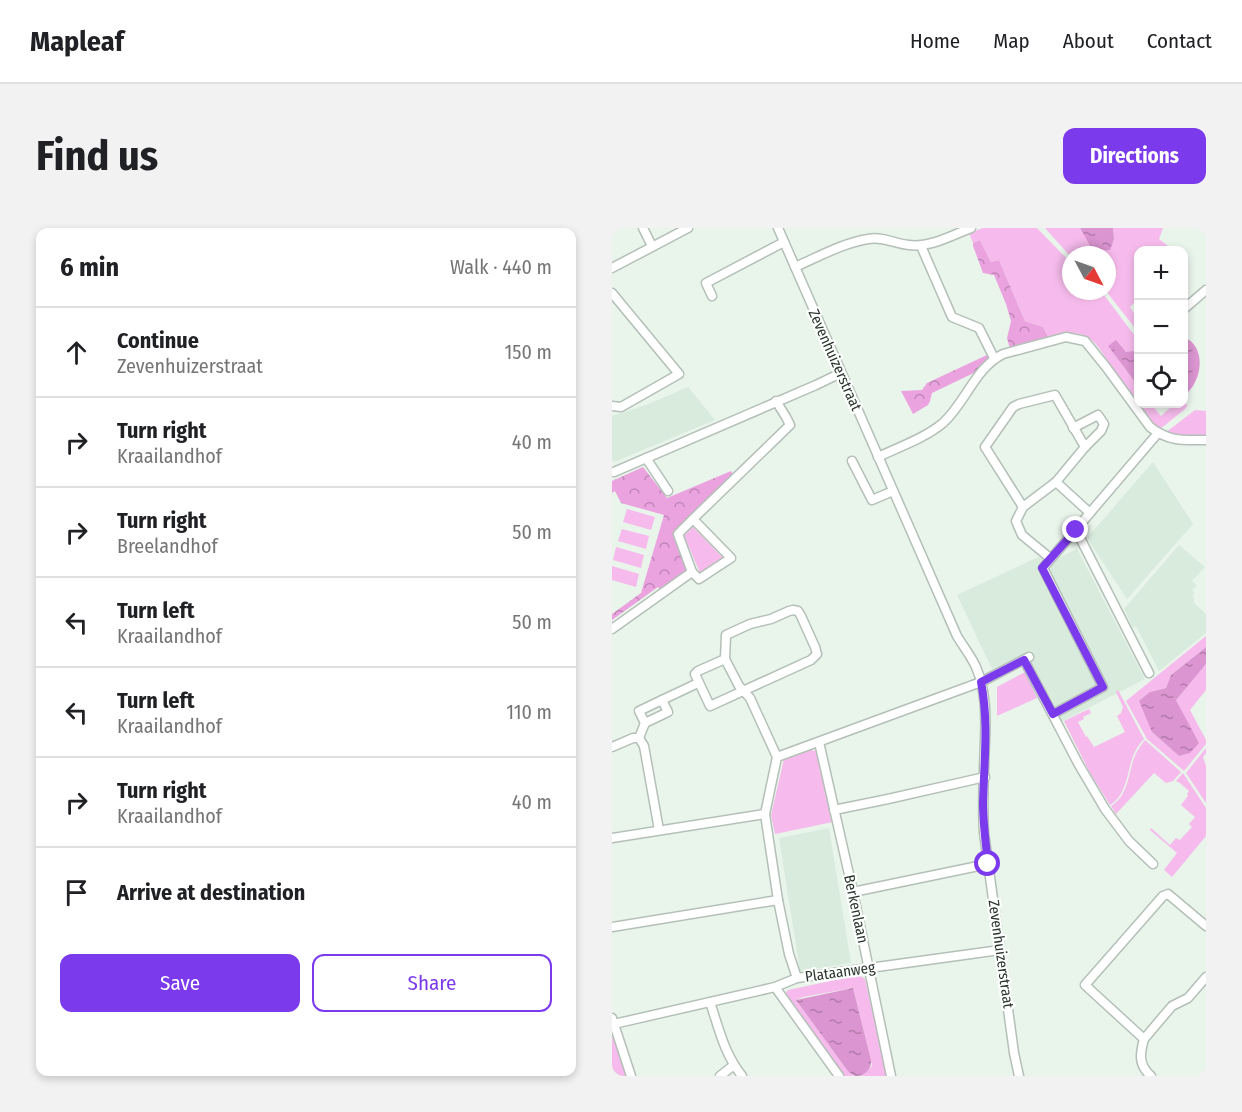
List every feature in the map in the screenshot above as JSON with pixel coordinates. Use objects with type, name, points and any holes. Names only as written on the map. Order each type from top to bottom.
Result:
[{"type":"street","points":[[643,228],[652,246]]},
{"type":"street","points":[[612,268],[688,228]]},
{"type":"street","name":"Zevenhuizerstraat","points":[[778,228],[957,636],[976,666],[981,682],[986,725],[984,823],[1014,1053],[1019,1076]]},
{"type":"street","points":[[863,228],[868,239]]},
{"type":"street","points":[[795,267],[841,247],[868,239],[880,238],[910,246],[921,246],[971,228]]},
{"type":"street","points":[[712,296],[706,283],[784,242]]},
{"type":"street","points":[[921,246],[952,317],[979,328],[994,358]]},
{"type":"street","points":[[1188,306],[1206,290]]},
{"type":"street","points":[[612,292],[679,374],[621,407],[612,406]]},
{"type":"street","points":[[878,457],[931,432],[945,421],[994,358],[1066,337],[1084,341],[1150,427],[1158,433],[1174,440],[1206,440]]},
{"type":"street","points":[[614,472],[841,373]]},
{"type":"street","points":[[1023,507],[985,447],[1013,407],[1055,395],[1085,447]]},
{"type":"street","points":[[693,519],[731,558],[699,579],[692,572],[678,534],[693,519],[790,425],[776,401]]},
{"type":"street","points":[[1050,558],[1022,535],[1016,521],[1023,507],[1056,482],[1101,431],[1104,424],[1098,415],[1073,428]]},
{"type":"street","points":[[1053,714],[1107,688],[1075,633],[1042,568],[1158,433]]},
{"type":"street","points":[[646,458],[668,491]]},
{"type":"street","points":[[852,461],[872,500],[893,491]]},
{"type":"street","points":[[1056,482],[1090,513]]},
{"type":"street","points":[[1076,530],[1149,673]]},
{"type":"street","points":[[612,629],[692,572]]},
{"type":"street","points":[[725,659],[695,674],[710,706],[744,691],[811,660],[817,654],[798,611],[789,610],[726,635],[725,659],[739,686],[744,691],[750,698],[777,757],[765,814],[778,900],[789,954],[797,978]]},
{"type":"street","points":[[777,757],[981,682],[1027,658],[1079,765],[1105,809],[1129,842],[1153,864]]},
{"type":"street","points":[[645,723],[639,711],[698,683]]},
{"type":"street","points":[[639,738],[645,723],[668,712],[662,700]]},
{"type":"street","points":[[612,747],[633,738],[639,738]]},
{"type":"street","points":[[639,738],[644,746],[659,830]]},
{"type":"street","name":"Berkenlaan","points":[[819,741],[891,1076]]},
{"type":"street","points":[[834,810],[985,777]]},
{"type":"street","points":[[612,838],[765,814]]},
{"type":"street","points":[[853,892],[988,864]]},
{"type":"street","points":[[1144,1038],[1085,986],[1162,896],[1168,894],[1206,926]]},
{"type":"street","points":[[612,927],[778,900]]},
{"type":"street","name":"Plataanweg","points":[[613,1021],[775,987],[797,978],[1000,950]]},
{"type":"street","points":[[1151,1076],[1146,1072],[1141,1061],[1144,1038],[1172,1006],[1188,998],[1206,977]]},
{"type":"street","points":[[775,987],[840,1076]]},
{"type":"street","points":[[710,1002],[724,1048],[742,1076]]},
{"type":"street","points":[[613,1021],[631,1076]]},
{"type":"street","points":[[720,1076],[734,1065]]},
{"type":"shaded area","points":[[983,228],[1037,228],[1062,254],[1062,300],[1108,300],[1134,335],[1134,352],[1108,346],[1134,381],[1134,399],[1093,341],[1077,334],[1049,338],[1043,327],[1025,321],[999,260],[991,262],[980,240],[973,243],[969,233]]},
{"type":"shaded area","points":[[1045,228],[1080,228],[1091,246],[1062,246]]},
{"type":"shaded area","points":[[1113,228],[1163,228],[1159,239],[1168,246],[1134,246],[1134,303],[1130,307],[1134,314],[1134,327],[1113,300],[1116,300],[1116,246],[1102,246],[1114,239]]},
{"type":"shaded area","points":[[688,387],[715,420],[614,462],[612,460],[612,416],[646,405]]},
{"type":"shaded area","points":[[1140,408],[1154,408],[1161,416],[1170,408],[1186,408],[1159,430]]},
{"type":"shaded area","points":[[1195,410],[1206,411],[1206,437],[1185,437],[1165,433]]},
{"type":"shaded area","points":[[1153,462],[1193,524],[1127,599],[1087,538]]},
{"type":"shaded area","points":[[627,509],[655,517],[651,530],[623,522]]},
{"type":"shaded area","points":[[693,527],[724,559],[701,575],[684,536]]},
{"type":"shaded area","points":[[622,529],[649,536],[646,549],[618,541]]},
{"type":"shaded area","points":[[1179,545],[1205,567],[1192,581],[1197,586],[1192,590],[1195,600],[1193,602],[1206,614],[1206,633],[1159,671],[1136,626],[1133,628],[1124,609]]},
{"type":"shaded area","points":[[616,547],[644,555],[641,568],[613,560]]},
{"type":"shaded area","points":[[1077,549],[1145,679],[1061,722],[1026,653],[992,669],[957,595],[1049,552],[1057,559]]},
{"type":"shaded area","points":[[612,566],[639,574],[636,587],[612,580]]},
{"type":"shaded area","points":[[1206,636],[1206,647],[1171,675],[1166,688],[1150,692],[1152,732],[1179,756],[1198,743],[1176,699],[1206,664],[1206,690],[1190,710],[1206,744],[1184,771],[1147,739],[1126,701]]},
{"type":"shaded area","points":[[1025,672],[1037,698],[997,716],[997,687]]},
{"type":"shaded area","points":[[1118,690],[1144,739],[1133,756],[1126,783],[1120,795],[1110,805],[1090,773],[1064,721],[1089,709],[1091,713],[1078,722],[1094,747],[1125,732],[1117,716],[1123,707],[1116,692]]},
{"type":"shaded area","points":[[1145,740],[1181,772],[1173,781],[1166,783],[1154,773],[1116,814],[1111,806],[1121,797],[1127,785],[1134,758]]},
{"type":"shaded area","points":[[1206,748],[1206,755],[1203,757],[1206,766],[1206,803],[1186,773]]},
{"type":"shaded area","points":[[810,750],[816,751],[819,755],[833,822],[775,834],[771,815],[784,759]]},
{"type":"shaded area","points":[[1183,773],[1206,808],[1206,836],[1172,877],[1164,870],[1177,853],[1150,830],[1151,828],[1170,845],[1176,838],[1180,840],[1192,827],[1189,824],[1195,817],[1181,805],[1189,791],[1176,781]]},
{"type":"shaded area","points":[[829,828],[851,963],[800,971],[779,838]]},
{"type":"shaded area","points":[[859,975],[865,979],[888,1076],[859,1076],[872,1066],[853,988],[796,1000],[853,1076],[843,1076],[790,1003],[786,992],[788,990]]},
{"type":"shaded area","points":[[612,1035],[626,1076],[612,1076]]},
{"type":"green space","points":[[980,240],[991,262],[999,260],[1025,321],[1043,327],[1049,338],[1010,349],[1007,338],[1011,321],[994,275],[983,273],[973,246],[973,243]]},
{"type":"green space","points":[[987,355],[989,359],[980,370],[932,393],[928,405],[913,414],[901,391],[922,390],[927,383]]},
{"type":"green space","points":[[643,467],[667,498],[731,471],[734,476],[674,532],[686,573],[662,592],[658,587],[612,620],[612,614],[641,593],[664,515],[621,503],[615,491],[612,493],[612,481]]},
{"type":"water","points":[[1080,228],[1113,228],[1114,239],[1111,246],[1090,246]]},
{"type":"water","points":[[1188,339],[1196,348],[1200,364],[1199,373],[1188,392]]},
{"type":"water","points":[[1116,340],[1126,352],[1134,351],[1134,381],[1108,346]]},
{"type":"water","points":[[1206,647],[1206,664],[1176,700],[1199,743],[1190,753],[1179,756],[1152,732],[1139,701],[1150,692],[1166,688],[1171,675]]},
{"type":"water","points":[[853,988],[871,1060],[867,1071],[855,1076],[847,1070],[796,1000]]},
{"type":"route","points":[[988,864],[983,802],[986,725],[981,682],[1024,660],[1053,714],[1103,687],[1042,568],[1076,530]]}]
